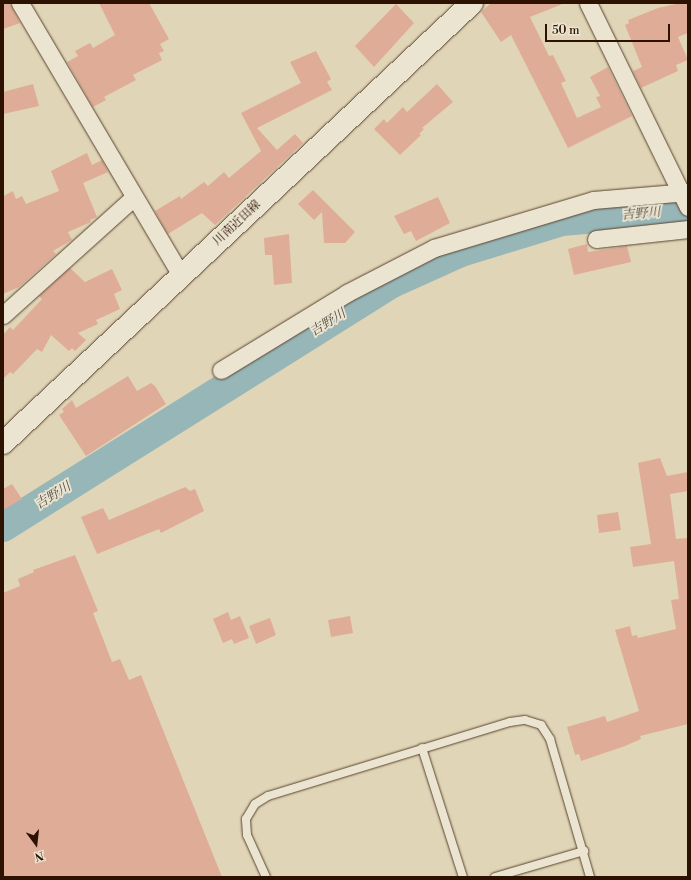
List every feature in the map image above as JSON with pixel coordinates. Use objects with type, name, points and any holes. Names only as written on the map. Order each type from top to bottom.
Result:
[{"type":"main road","name":"川南近田線","points":[[3,443],[472,3]]},
{"type":"street","points":[[20,3],[181,275]]},
{"type":"street","points":[[220,370],[347,293],[434,248],[593,200],[686,197],[588,3]]},
{"type":"street","points":[[3,315],[134,197]]},
{"type":"street","points":[[596,239],[688,229]]},
{"type":"lane","points":[[266,877],[247,835],[246,819],[255,804],[268,796],[422,748],[510,722],[525,720],[541,725],[550,739],[584,851],[590,877]]},
{"type":"lane","points":[[422,748],[463,877]]},
{"type":"lane","points":[[495,877],[584,851]]},
{"type":"building","points":[[3,3],[10,3],[20,23],[3,29]]},
{"type":"building","points":[[99,3],[149,3],[169,39],[160,44],[164,51],[159,53],[162,60],[133,75],[136,80],[104,97],[106,100],[93,107],[67,62],[78,56],[75,51],[90,43],[93,48],[115,35]]},
{"type":"building","points":[[491,3],[565,3],[530,17],[549,56],[553,55],[566,81],[561,83],[577,118],[601,107],[596,97],[600,96],[590,77],[608,67],[632,116],[568,148],[511,35],[501,42],[481,12]]},
{"type":"building","points":[[680,3],[688,3],[688,33],[678,37],[688,60],[676,65],[678,71],[641,88],[633,71],[642,67],[625,25],[629,23],[628,20],[658,8]]},
{"type":"building","points":[[396,4],[414,23],[374,67],[355,46]]},
{"type":"building","points":[[316,51],[331,79],[327,82],[332,90],[257,128],[277,150],[295,134],[303,143],[215,225],[202,213],[168,234],[155,211],[180,196],[181,199],[204,182],[208,186],[224,172],[229,178],[261,151],[241,113],[301,83],[290,62]]},
{"type":"building","points":[[33,84],[39,106],[3,114],[3,92]]},
{"type":"building","points":[[437,84],[453,102],[422,128],[424,129],[419,134],[421,135],[400,155],[374,129],[384,119],[387,123],[403,107],[407,112]]},
{"type":"building","points":[[87,153],[92,165],[102,160],[108,172],[83,183],[97,217],[90,220],[91,222],[68,232],[72,240],[53,251],[56,254],[19,287],[3,294],[3,196],[13,191],[16,199],[22,196],[26,204],[59,191],[51,171]]},
{"type":"building","points":[[313,190],[355,232],[345,243],[324,243],[322,212],[314,220],[298,204]]},
{"type":"building","points":[[438,197],[450,223],[416,241],[411,231],[404,234],[394,216]]},
{"type":"building","points":[[289,234],[292,283],[274,285],[272,255],[265,255],[264,238]]},
{"type":"building","points":[[587,244],[588,252],[627,246],[631,262],[574,275],[568,249]]},
{"type":"building","points":[[70,268],[85,282],[112,269],[122,290],[114,294],[120,309],[96,320],[98,324],[78,333],[86,340],[75,351],[72,348],[69,351],[51,335],[42,352],[37,349],[13,374],[10,372],[3,379],[3,335],[10,327],[13,330],[42,299],[39,296]]},
{"type":"building","points":[[128,376],[137,391],[151,383],[155,386],[166,404],[86,456],[59,415],[64,412],[62,409],[72,400],[76,408]]},
{"type":"building","points":[[660,458],[667,476],[688,472],[688,491],[670,494],[676,539],[688,538],[688,724],[640,736],[641,739],[625,746],[581,761],[579,754],[575,755],[567,727],[605,716],[607,722],[639,711],[615,630],[630,626],[632,636],[637,635],[638,638],[676,629],[671,600],[679,599],[674,561],[633,567],[630,547],[651,544],[638,463]]},
{"type":"building","points":[[12,484],[22,499],[3,510],[3,489]]},
{"type":"building","points":[[185,487],[190,491],[195,489],[204,511],[161,533],[159,529],[97,554],[81,517],[103,508],[109,520]]},
{"type":"building","points":[[618,512],[621,530],[599,533],[597,515]]},
{"type":"building","points":[[75,555],[98,611],[93,613],[112,662],[120,659],[129,680],[141,675],[222,877],[3,877],[3,593],[20,586],[18,579],[34,572],[33,570]]},
{"type":"building","points":[[228,612],[231,620],[240,616],[249,638],[234,644],[232,639],[223,643],[213,619]]},
{"type":"building","points":[[350,616],[353,633],[331,637],[328,620]]},
{"type":"building","points":[[270,618],[276,635],[256,644],[249,626]]},
{"type":"waterway","name":"吉野川","points":[[3,527],[392,283],[461,252],[562,221],[688,210]]}]
